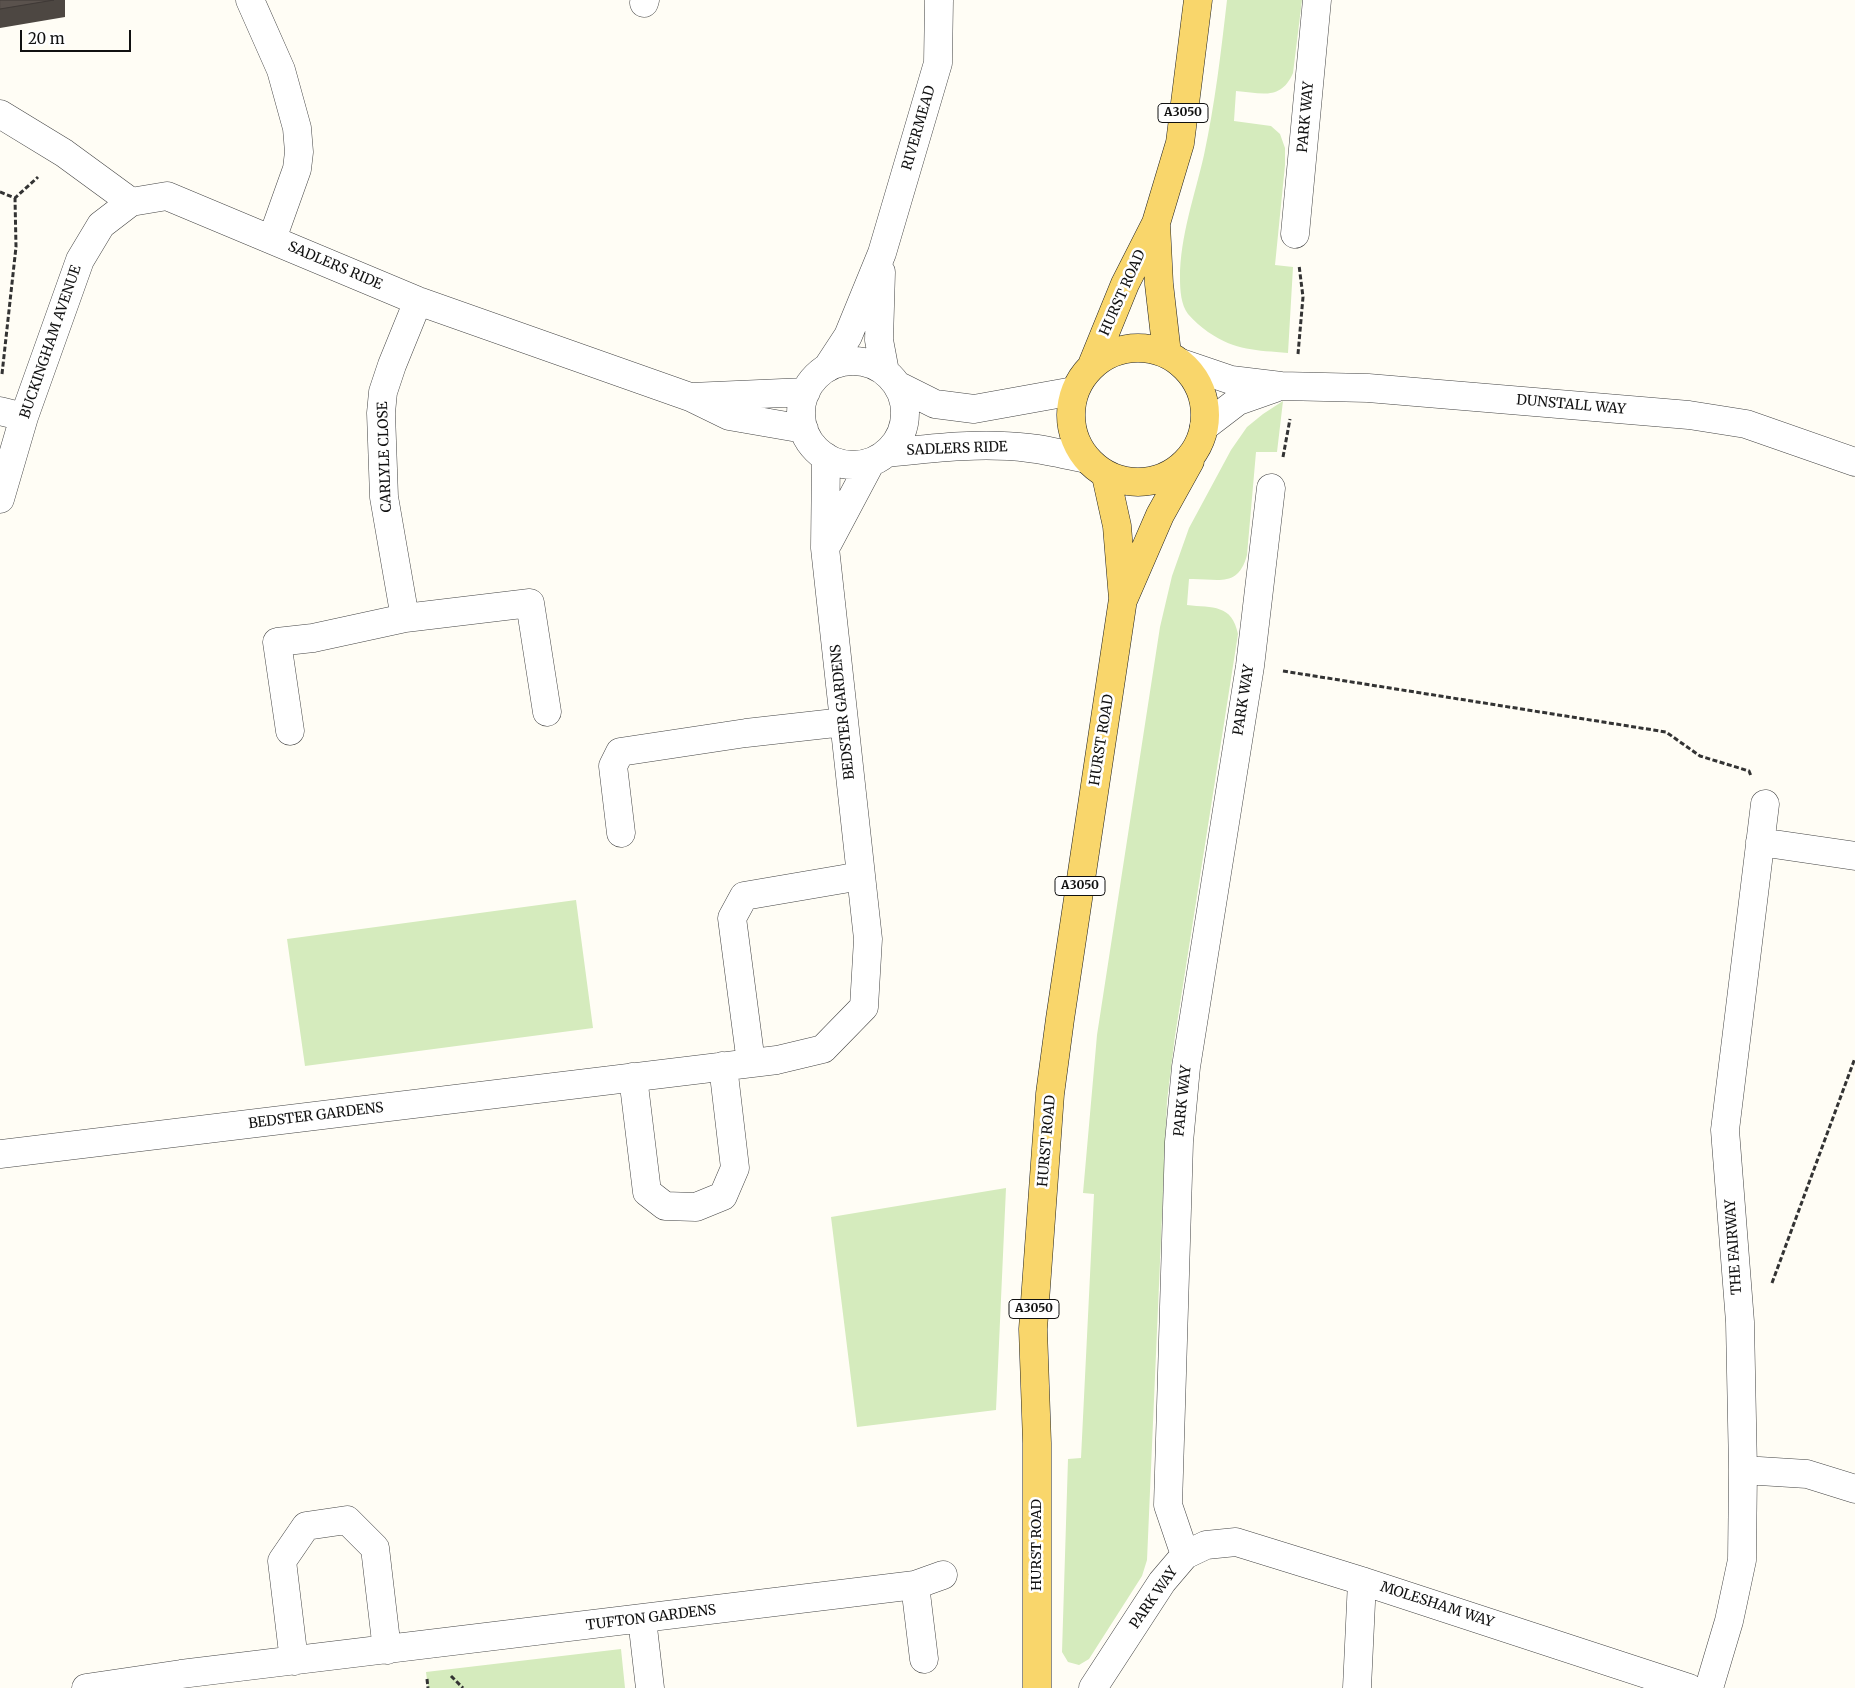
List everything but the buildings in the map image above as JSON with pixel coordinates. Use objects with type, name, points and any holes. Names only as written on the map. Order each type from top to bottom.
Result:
[{"type":"main road","name":"HURST ROAD","points":[[1092,365],[1125,284],[1156,223],[1180,143],[1198,0]]},
{"type":"main road","name":"HURST ROAD","points":[[1156,223],[1159,284],[1174,358]]},
{"type":"main road","points":[[1130,347],[1148,348],[1174,358],[1193,376],[1201,392],[1205,409],[1204,427],[1201,441],[1194,453],[1178,470],[1157,480],[1134,483],[1096,467],[1076,444],[1071,426],[1070,408],[1074,391],[1082,375],[1092,365],[1111,352],[1130,347]]},
{"type":"main road","name":"HURST ROAD","points":[[1123,599],[1160,515],[1194,453]]},
{"type":"main road","name":"HURST ROAD","points":[[1037,1688],[1037,1443],[1033,1328],[1050,1103],[1060,1019],[1123,599],[1117,526],[1096,467]]},
{"type":"street","points":[[250,0],[281,70],[297,128],[299,152],[297,169],[272,239]]},
{"type":"street","name":"RIVERMEAD","points":[[827,368],[848,336],[882,253],[938,63],[939,0]]},
{"type":"street","name":"PARK WAY","points":[[1295,234],[1317,0]]},
{"type":"street","points":[[0,114],[64,153],[131,202]]},
{"type":"street","name":"SADLERS RIDE","points":[[131,202],[167,196],[418,301],[690,397],[729,416],[804,430]]},
{"type":"street","name":"BUCKINGHAM AVENUE","points":[[0,498],[12,414],[80,260],[101,224],[131,202]]},
{"type":"street","name":"RIVERMEAD","points":[[882,253],[879,340],[891,378]]},
{"type":"street","name":"CARLYLE CLOSE","points":[[405,618],[384,497],[381,413],[383,392],[418,301]]},
{"type":"street","name":"DUNSTALL WAY","points":[[1174,358],[1230,380],[1281,386],[1368,388],[1689,416],[1746,424],[1855,462]]},
{"type":"street","points":[[879,458],[856,465],[840,463],[826,458],[816,450],[809,440],[804,430],[802,404],[814,378],[827,368],[841,362],[857,361],[872,364],[891,378],[935,404],[974,409],[1074,391]]},
{"type":"street","points":[[825,548],[879,458],[897,442],[903,428],[905,414],[904,399],[891,378]]},
{"type":"street","name":"DUNSTALL WAY","points":[[1204,427],[1238,401],[1281,386]]},
{"type":"street","name":"SADLERS RIDE","points":[[690,397],[806,392]]},
{"type":"street","name":"SADLERS RIDE","points":[[879,458],[930,448],[990,445],[1029,448],[1096,467]]},
{"type":"street","name":"BEDSTER GARDENS","points":[[0,1154],[777,1060],[823,1048],[864,1006],[868,939],[825,548],[826,458]]},
{"type":"street","name":"PARK WAY","points":[[1093,1688],[1162,1582],[1184,1555],[1168,1506],[1179,1142],[1186,1067],[1250,666],[1271,488]]},
{"type":"street","points":[[290,731],[277,642],[313,638],[405,618],[530,602],[547,712]]},
{"type":"street","points":[[621,833],[613,766],[620,752],[746,733],[844,722]]},
{"type":"street","name":"THE FAIRWAY","points":[[1709,1688],[1729,1621],[1742,1560],[1743,1470],[1740,1322],[1726,1130],[1765,804]]},
{"type":"street","points":[[1760,842],[1855,856]]},
{"type":"street","points":[[751,1063],[732,918],[744,896],[861,876]]},
{"type":"street","points":[[633,1077],[647,1192],[665,1206],[696,1207],[723,1196],[735,1168],[723,1066]]},
{"type":"street","points":[[1743,1470],[1807,1474],[1855,1488]]},
{"type":"street","points":[[294,1661],[282,1562],[306,1526],[347,1520],[375,1548],[387,1650]]},
{"type":"street","name":"MOLESHAM WAY","points":[[1184,1555],[1206,1545],[1236,1542],[1362,1581],[1689,1688]]},
{"type":"street","name":"TUFTON GARDENS","points":[[86,1688],[184,1681],[294,1661],[915,1585],[943,1576]]},
{"type":"street","points":[[1357,1688],[1362,1581]]},
{"type":"street","points":[[915,1585],[924,1660]]},
{"type":"street","points":[[642,1619],[650,1688]]},
{"type":"path","points":[[1,384],[16,248],[15,198],[64,153]]},
{"type":"path","points":[[0,192],[15,198]]},
{"type":"path","points":[[1250,666],[1666,732],[1700,756],[1749,771],[1765,804]]},
{"type":"path","points":[[1740,1322],[1758,1320],[1855,1058]]},
{"type":"green space","points":[[1227,0],[1302,0],[1293,73],[1288,82],[1276,92],[1262,94],[1236,91],[1234,121],[1271,126],[1280,134],[1285,148],[1275,265],[1293,267],[1288,353],[1246,348],[1218,338],[1190,317],[1181,297],[1182,247],[1211,117]]},
{"type":"green space","points":[[1283,401],[1277,452],[1256,452],[1247,555],[1243,566],[1238,573],[1225,579],[1189,579],[1187,605],[1220,609],[1226,612],[1235,624],[1238,634],[1175,1036],[1167,1101],[1147,1560],[1142,1576],[1089,1659],[1079,1665],[1068,1662],[1062,1652],[1068,1459],[1081,1458],[1094,1194],[1083,1193],[1097,1035],[1160,627],[1172,576],[1189,528],[1231,450],[1247,427]]},
{"type":"green space","points":[[576,900],[593,1028],[305,1066],[287,939]]},
{"type":"green space","points":[[1006,1188],[996,1410],[857,1427],[831,1217]]},
{"type":"green space","points":[[621,1649],[625,1688],[428,1688],[426,1672]]}]
